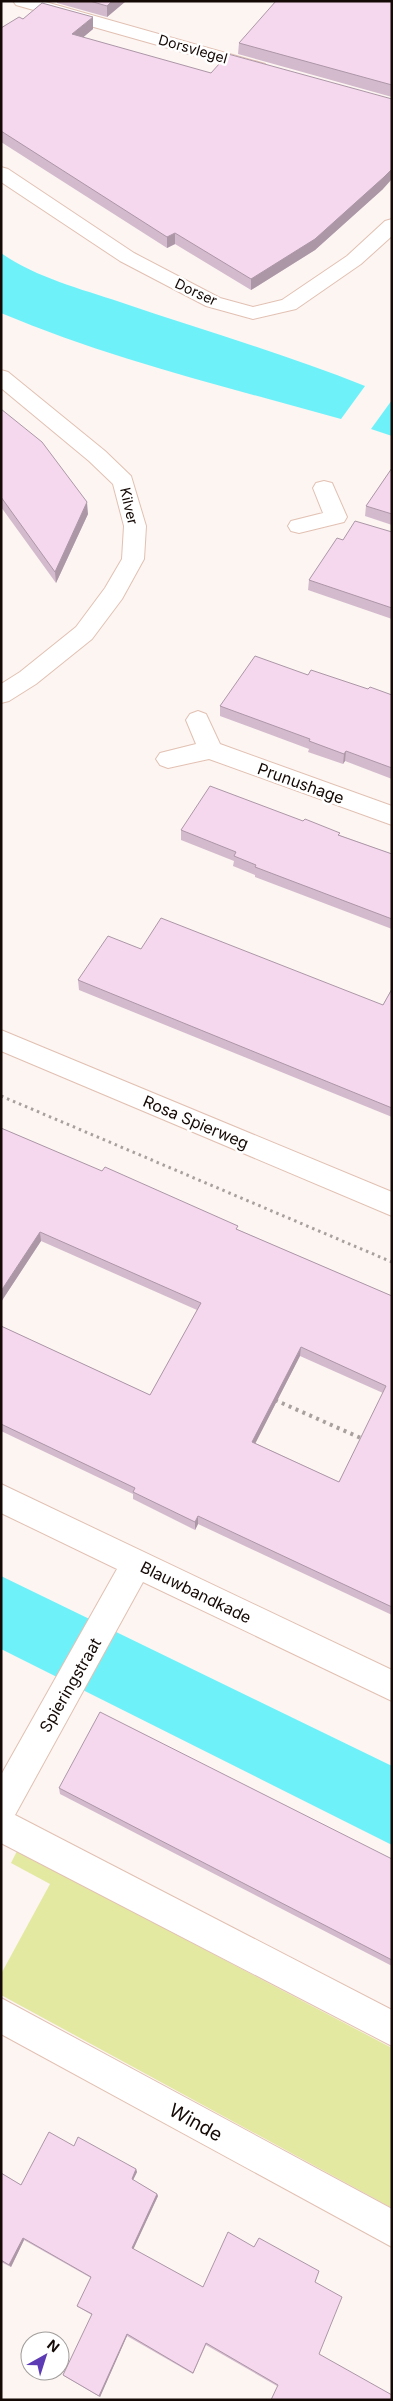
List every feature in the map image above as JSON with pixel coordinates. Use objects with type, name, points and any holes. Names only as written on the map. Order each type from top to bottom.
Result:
[{"type":"street","name":"Dorsvlegel","points":[[22,1],[276,73]]},
{"type":"street","name":"Dorser","points":[[1,173],[134,261],[213,302],[253,313],[290,304],[354,260],[392,225]]},
{"type":"street","name":"Kilver","points":[[1,376],[97,456],[123,481],[135,526],[133,559],[114,593],[84,633],[28,678],[1,695]]},
{"type":"street","points":[[299,526],[346,520],[324,488]]},
{"type":"street","points":[[168,759],[210,750],[198,720]]},
{"type":"street","name":"Prunushage","points":[[210,750],[392,816]]},
{"type":"street","name":"Rosa Spierweg","points":[[1,1040],[392,1204]]},
{"type":"street","name":"Blauwbandkade","points":[[1,1498],[392,1686]]},
{"type":"street","name":"Spieringstraat","points":[[1,1807],[137,1563]]},
{"type":"street","points":[[1,1824],[392,2028]]},
{"type":"street","name":"Winde","points":[[1,2015],[392,2230]]},
{"type":"path","points":[[1,1096],[392,1262]]},
{"type":"path","points":[[268,1397],[365,1440]]},
{"type":"green space","points":[[17,1851],[392,2048],[392,2208],[1,1995],[1,1974],[50,1884],[11,1863]]},
{"type":"water","points":[[1,253],[28,269],[59,282],[274,353],[365,386],[341,419],[169,371],[42,329],[1,313]]},
{"type":"water","points":[[392,400],[392,436],[371,429]]},
{"type":"water","points":[[1,1576],[392,1766],[392,1845],[1,1649]]},
{"type":"building","points":[[90,1],[112,1],[107,6]]},
{"type":"building","points":[[276,1],[392,1],[392,85],[239,43]]},
{"type":"building","points":[[42,3],[93,17],[72,34],[211,73],[228,54],[392,99],[392,169],[315,239],[251,279],[175,233],[167,237],[1,131],[1,28],[19,17],[23,19]]},
{"type":"building","points":[[1,409],[42,442],[87,502],[55,572],[1,497]]},
{"type":"building","points":[[392,468],[392,514],[366,506]]},
{"type":"building","points":[[355,521],[392,532],[392,608],[309,580],[337,538],[343,540]]},
{"type":"building","points":[[255,656],[308,675],[311,670],[392,695],[392,768],[346,751],[344,754],[309,741],[310,739],[220,706]]},
{"type":"building","points":[[210,786],[303,821],[305,819],[340,833],[338,835],[392,854],[392,919],[255,867],[256,865],[234,856],[236,852],[181,830]]},
{"type":"building","points":[[161,918],[383,1005],[392,989],[392,1108],[78,980],[108,936],[141,949]]},
{"type":"building","points":[[1,1128],[102,1171],[105,1167],[238,1226],[236,1229],[392,1296],[392,1607],[198,1516],[195,1522],[133,1492],[135,1488],[1,1424],[1,1326],[150,1395],[201,1303],[40,1232],[1,1291]],"holes":[[[301,1347],[386,1386],[339,1482],[252,1442]]]},
{"type":"building","points":[[100,1712],[392,1859],[392,1960],[59,1788]]},
{"type":"building","points":[[49,2132],[74,2146],[78,2137],[136,2169],[132,2179],[157,2194],[132,2248],[203,2287],[228,2232],[254,2247],[259,2238],[319,2271],[315,2282],[342,2297],[319,2354],[392,2395],[392,2400],[271,2400],[278,2385],[206,2343],[193,2373],[127,2334],[99,2396],[70,2379],[70,2360],[92,2314],[77,2306],[91,2277],[23,2238],[9,2265],[1,2260],[1,2173],[21,2185]]}]
